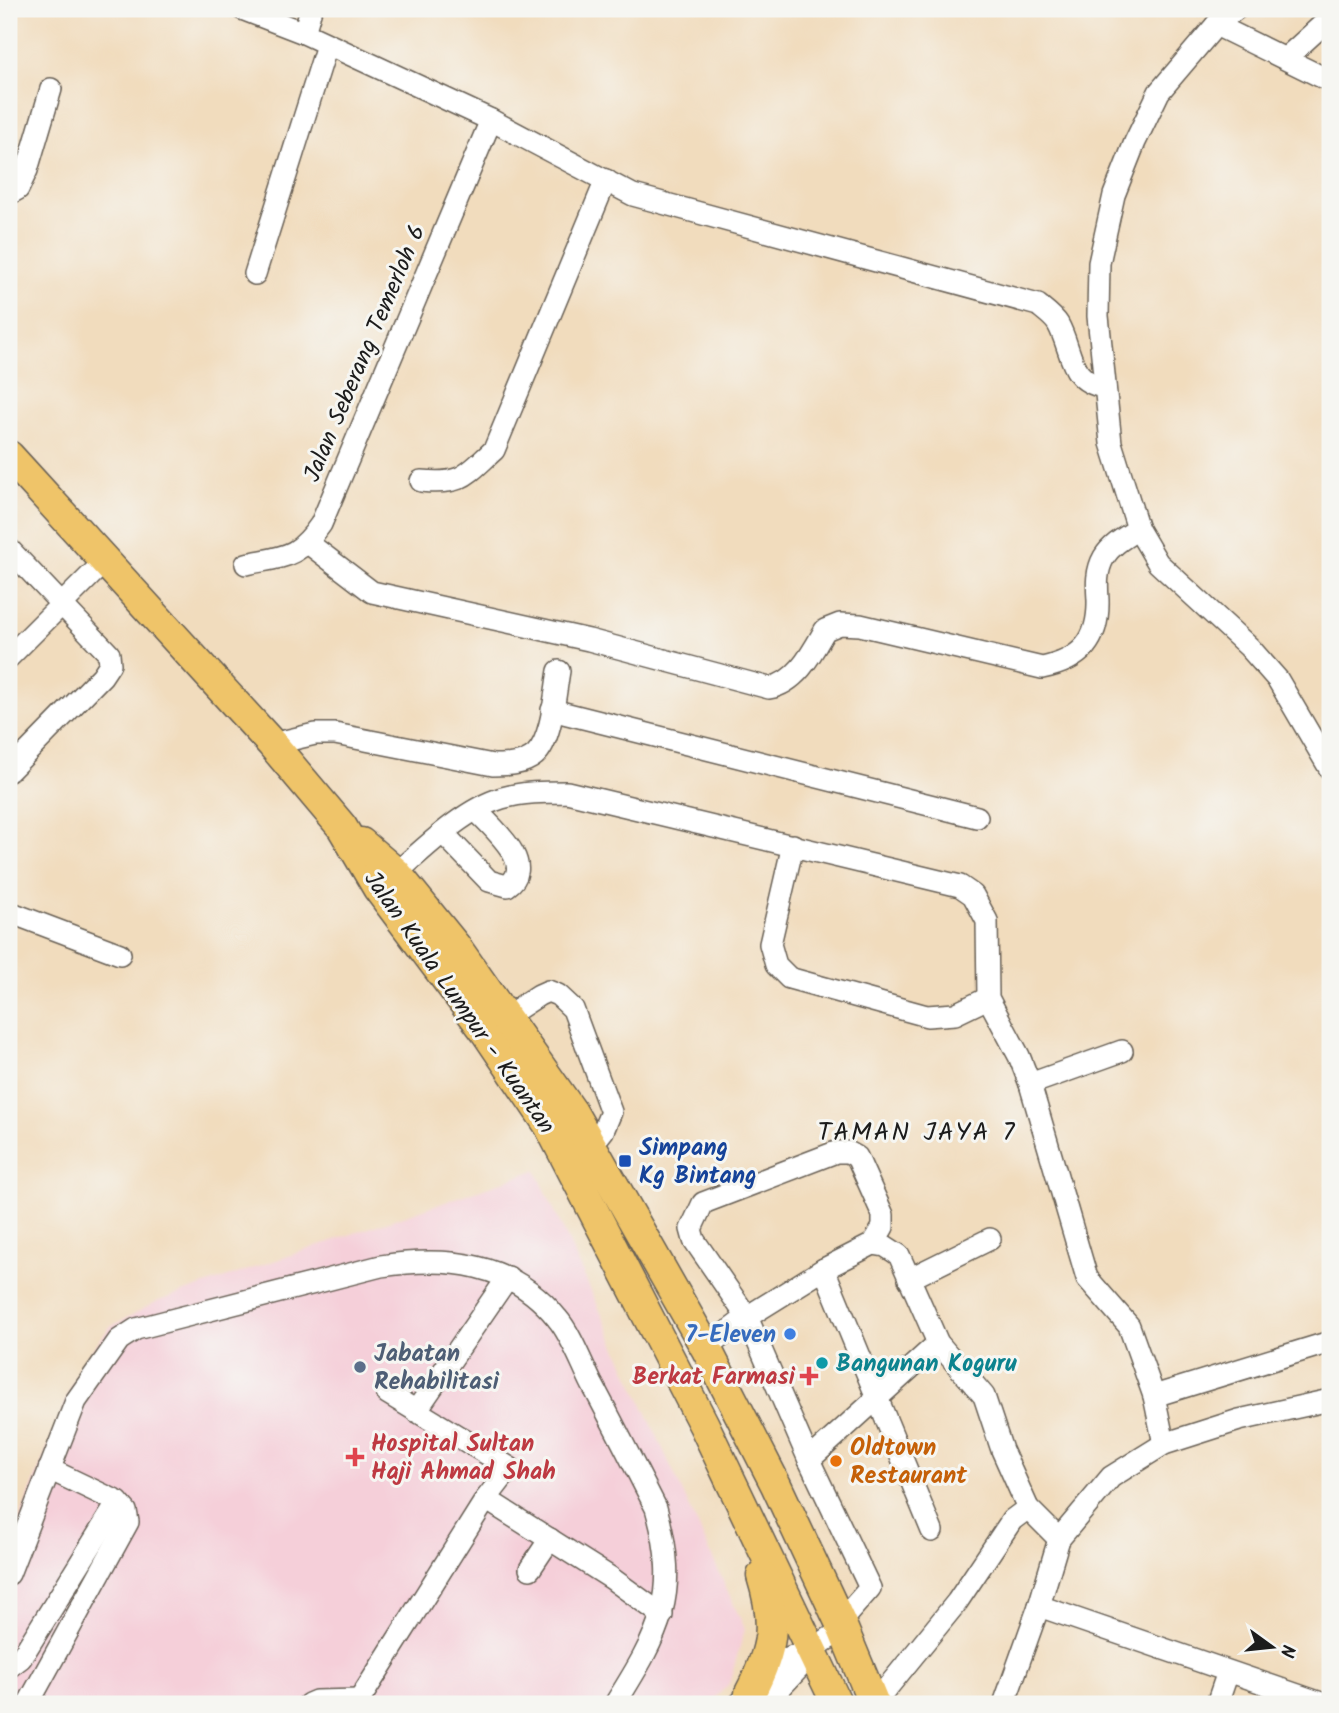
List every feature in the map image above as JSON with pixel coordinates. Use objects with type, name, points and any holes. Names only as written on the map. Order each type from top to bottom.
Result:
[{"type":"highway","name":"Jalan Kuala Lumpur - Kuantan","points":[[9,456],[272,744],[387,881],[456,947],[507,1016],[572,1112],[706,1348],[776,1485],[874,1704]]},
{"type":"highway","name":"Jalan Kuala Lumpur - Kuantan","points":[[387,881],[549,1125],[704,1425],[837,1704]]},
{"type":"highway","points":[[736,1492],[770,1601],[772,1622],[770,1645],[751,1700]]},
{"type":"street","points":[[242,9],[304,33],[491,120],[633,195],[1038,304],[1057,322],[1078,374],[1090,385],[1105,387]]},
{"type":"street","points":[[304,33],[311,9]]},
{"type":"street","points":[[1236,9],[1216,25],[1159,92],[1114,195],[1099,263],[1098,316],[1111,443],[1138,529],[1158,563],[1249,647],[1278,680],[1330,769]]},
{"type":"street","points":[[1286,58],[1330,18]]},
{"type":"street","points":[[1216,25],[1330,81]]},
{"type":"street","points":[[255,274],[327,45]]},
{"type":"street","points":[[9,194],[18,188],[27,170],[51,89]]},
{"type":"street","name":"Jalan Seberang Temerloh 6","points":[[308,543],[321,524],[491,120]]},
{"type":"street","points":[[421,481],[444,483],[462,478],[494,450],[606,180]]},
{"type":"street","points":[[246,564],[292,555],[308,543],[372,592],[589,640],[769,688],[783,686],[810,657],[825,630],[841,624],[860,625],[1042,668],[1063,664],[1080,653],[1092,637],[1098,615],[1097,574],[1104,557],[1115,544],[1138,529]]},
{"type":"street","points":[[9,549],[109,654],[110,664],[102,676],[9,771]]},
{"type":"street","points":[[9,657],[105,561]]},
{"type":"street","points":[[272,744],[315,734],[335,734],[493,765],[517,764],[535,754],[547,735],[559,671]]},
{"type":"street","points":[[552,710],[977,817]]},
{"type":"street","points":[[387,881],[443,834],[477,810],[499,799],[527,793],[566,792],[960,886],[973,895],[987,921],[988,998],[1019,1056],[1030,1084],[1087,1278],[1129,1326],[1154,1396],[1164,1444]]},
{"type":"street","points":[[443,834],[489,881],[507,886],[515,881],[519,870],[514,853],[477,810]]},
{"type":"street","points":[[793,845],[770,944],[776,965],[789,978],[926,1016],[956,1014],[988,998]]},
{"type":"street","points":[[9,912],[120,954]]},
{"type":"street","points":[[507,1016],[548,991],[558,995],[573,1009],[611,1112],[603,1131],[591,1146]]},
{"type":"street","points":[[1030,1084],[1122,1051]]},
{"type":"street","points":[[706,1348],[747,1317],[824,1269],[873,1244],[883,1227],[883,1215],[857,1157],[848,1152],[836,1152],[703,1203],[691,1228],[694,1240],[747,1317],[808,1460],[870,1588],[841,1626],[811,1650],[790,1657],[751,1700]]},
{"type":"street","points":[[909,1279],[990,1240]]},
{"type":"street","points":[[873,1244],[885,1246],[899,1255],[938,1343],[984,1395],[1002,1450],[1028,1508],[1059,1539]]},
{"type":"street","points":[[9,1574],[76,1401],[119,1340],[136,1329],[382,1266],[412,1262],[467,1265],[508,1277],[532,1292],[559,1319],[656,1508],[665,1539],[667,1579],[662,1615],[653,1640],[615,1704]]},
{"type":"street","points":[[824,1269],[932,1531]]},
{"type":"street","points":[[416,1411],[508,1277]]},
{"type":"street","points":[[1154,1396],[1330,1342]]},
{"type":"street","points":[[808,1460],[938,1343]]},
{"type":"street","points":[[309,1704],[316,1701],[358,1702],[486,1499],[510,1468],[387,1393]]},
{"type":"street","points":[[1004,1704],[1039,1606],[1059,1539],[1111,1477],[1164,1444],[1239,1420],[1330,1400]]},
{"type":"street","points":[[28,1704],[128,1522],[126,1511],[118,1502],[50,1469]]},
{"type":"street","points":[[486,1499],[611,1578],[662,1615]]},
{"type":"street","points":[[9,1667],[21,1658],[118,1502]]},
{"type":"street","points":[[874,1704],[957,1602],[1012,1520],[1028,1508]]},
{"type":"street","points":[[530,1569],[550,1539]]},
{"type":"street","points":[[611,1578],[649,1585],[667,1579]]},
{"type":"street","points":[[1039,1606],[1324,1704]]},
{"type":"street","points":[[1217,1704],[1228,1672]]},
{"type":"shaded area","name":"Hospital Sultan Haji Ahmad Shah","points":[[536,1170],[745,1629],[729,1684],[709,1704],[9,1704],[9,1547],[79,1367],[110,1327],[156,1302]]},
{"type":"place","name":"Simpang Kg Bintang","points":[[625,1161]]},
{"type":"place","name":"7-Eleven","points":[[790,1334]]},
{"type":"place","name":"Bangunan Koguru","points":[[822,1363]]},
{"type":"place","name":"Jabatan Rehabilitasi","points":[[360,1367]]},
{"type":"place","name":"Berkat Farmasi","points":[[809,1376]]},
{"type":"place","name":"Hospital Sultan Haji Ahmad Shah","points":[[355,1457]]},
{"type":"place","name":"Oldtown Restaurant","points":[[836,1461]]},
{"type":"district","name":"TAMAN JAYA 7","points":[[917,1131]]}]
